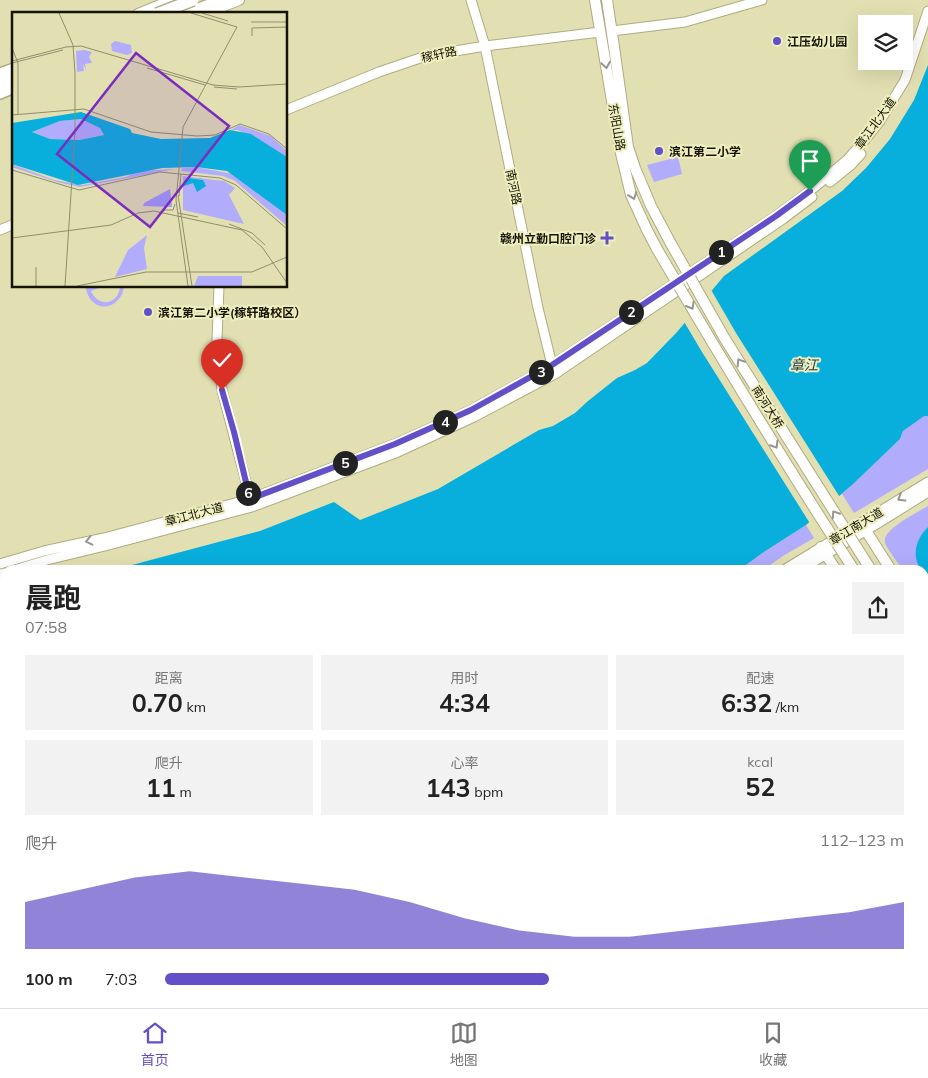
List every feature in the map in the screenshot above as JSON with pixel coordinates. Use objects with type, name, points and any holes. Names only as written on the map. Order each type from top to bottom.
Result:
[{"type":"highway","points":[[167,5],[188,0]]},
{"type":"highway","points":[[167,5],[193,0]]},
{"type":"highway","points":[[191,12],[222,0]]},
{"type":"highway","points":[[0,74],[12,70]]},
{"type":"highway","points":[[0,83],[12,78]]},
{"type":"highway","points":[[0,94],[12,87]]},
{"type":"main road","points":[[208,12],[239,0]]},
{"type":"main road","name":"南河路","points":[[470,0],[485,46],[538,308],[553,370]]},
{"type":"main road","name":"东阳山路","points":[[595,0],[620,149],[632,195],[657,249]]},
{"type":"main road","name":"东阳山路","points":[[606,0],[628,147],[651,206],[670,242]]},
{"type":"main road","points":[[612,31],[685,22],[746,3],[762,0]]},
{"type":"main road","points":[[144,12],[167,5]]},
{"type":"main road","name":"章江北大道","points":[[553,370],[776,216],[847,160],[880,121],[905,80],[928,11]]},
{"type":"main road","name":"章江北大道","points":[[30,565],[114,544],[251,503],[398,452],[474,417],[553,370],[782,219],[851,165],[885,124],[909,83],[928,29]]},
{"type":"main road","name":"稼轩路","points":[[288,109],[379,72],[426,56],[485,46],[600,32]]},
{"type":"main road","points":[[0,69],[12,65]]},
{"type":"main road","points":[[0,230],[12,225]]},
{"type":"main road","name":"南河大桥","points":[[670,242],[725,339],[869,565]]},
{"type":"main road","name":"南河大桥","points":[[657,249],[714,347],[851,565]]},
{"type":"main road","points":[[219,288],[217,340],[222,390],[251,503]]},
{"type":"main road","name":"章江南大道","points":[[806,565],[861,523],[928,482]]},
{"type":"main road","name":"章江南大道","points":[[794,565],[928,492]]},
{"type":"main road","name":"章江北大道","points":[[0,564],[251,503]]},
{"type":"main road","points":[[861,523],[888,565]]},
{"type":"main road","points":[[823,551],[833,565]]},
{"type":"shaded area","points":[[678,157],[682,174],[654,182],[647,165]]},
{"type":"shaded area","points":[[86,288],[99,288],[91,291],[94,296],[98,300],[108,302],[116,297],[120,288],[124,288],[117,301],[108,306],[97,305]]},
{"type":"shaded area","points":[[924,415],[928,416],[928,469],[854,513],[842,494],[900,439],[903,431]]},
{"type":"shaded area","points":[[928,506],[928,565],[899,565],[885,543],[885,538],[894,527]]},
{"type":"shaded area","points":[[806,525],[814,538],[770,565],[746,565]]},
{"type":"water","name":"章江","points":[[928,65],[928,416],[924,416],[903,431],[900,439],[806,525],[746,565],[132,565],[260,531],[334,502],[360,520],[438,489],[539,430],[553,426],[575,413],[617,378],[647,363],[677,332],[724,276],[842,191],[866,168],[890,139],[914,100]]},
{"type":"water","points":[[928,527],[928,565],[918,565],[916,559],[916,547]]},
{"type":"pier","points":[[710,288],[736,333],[841,499],[811,525],[683,320]]},
{"type":"place","name":"江压幼儿园","points":[[777,41]]},
{"type":"place","name":"滨江第二小学","points":[[659,151]]},
{"type":"place","name":"赣州立勤口腔门诊","points":[[607,238]]},
{"type":"place","name":"滨江第二小学(稼轩路校区）","points":[[148,312]]},
{"type":"route","points":[[222,390],[250,499],[395,444],[471,410],[552,365],[776,216],[810,191]]}]
